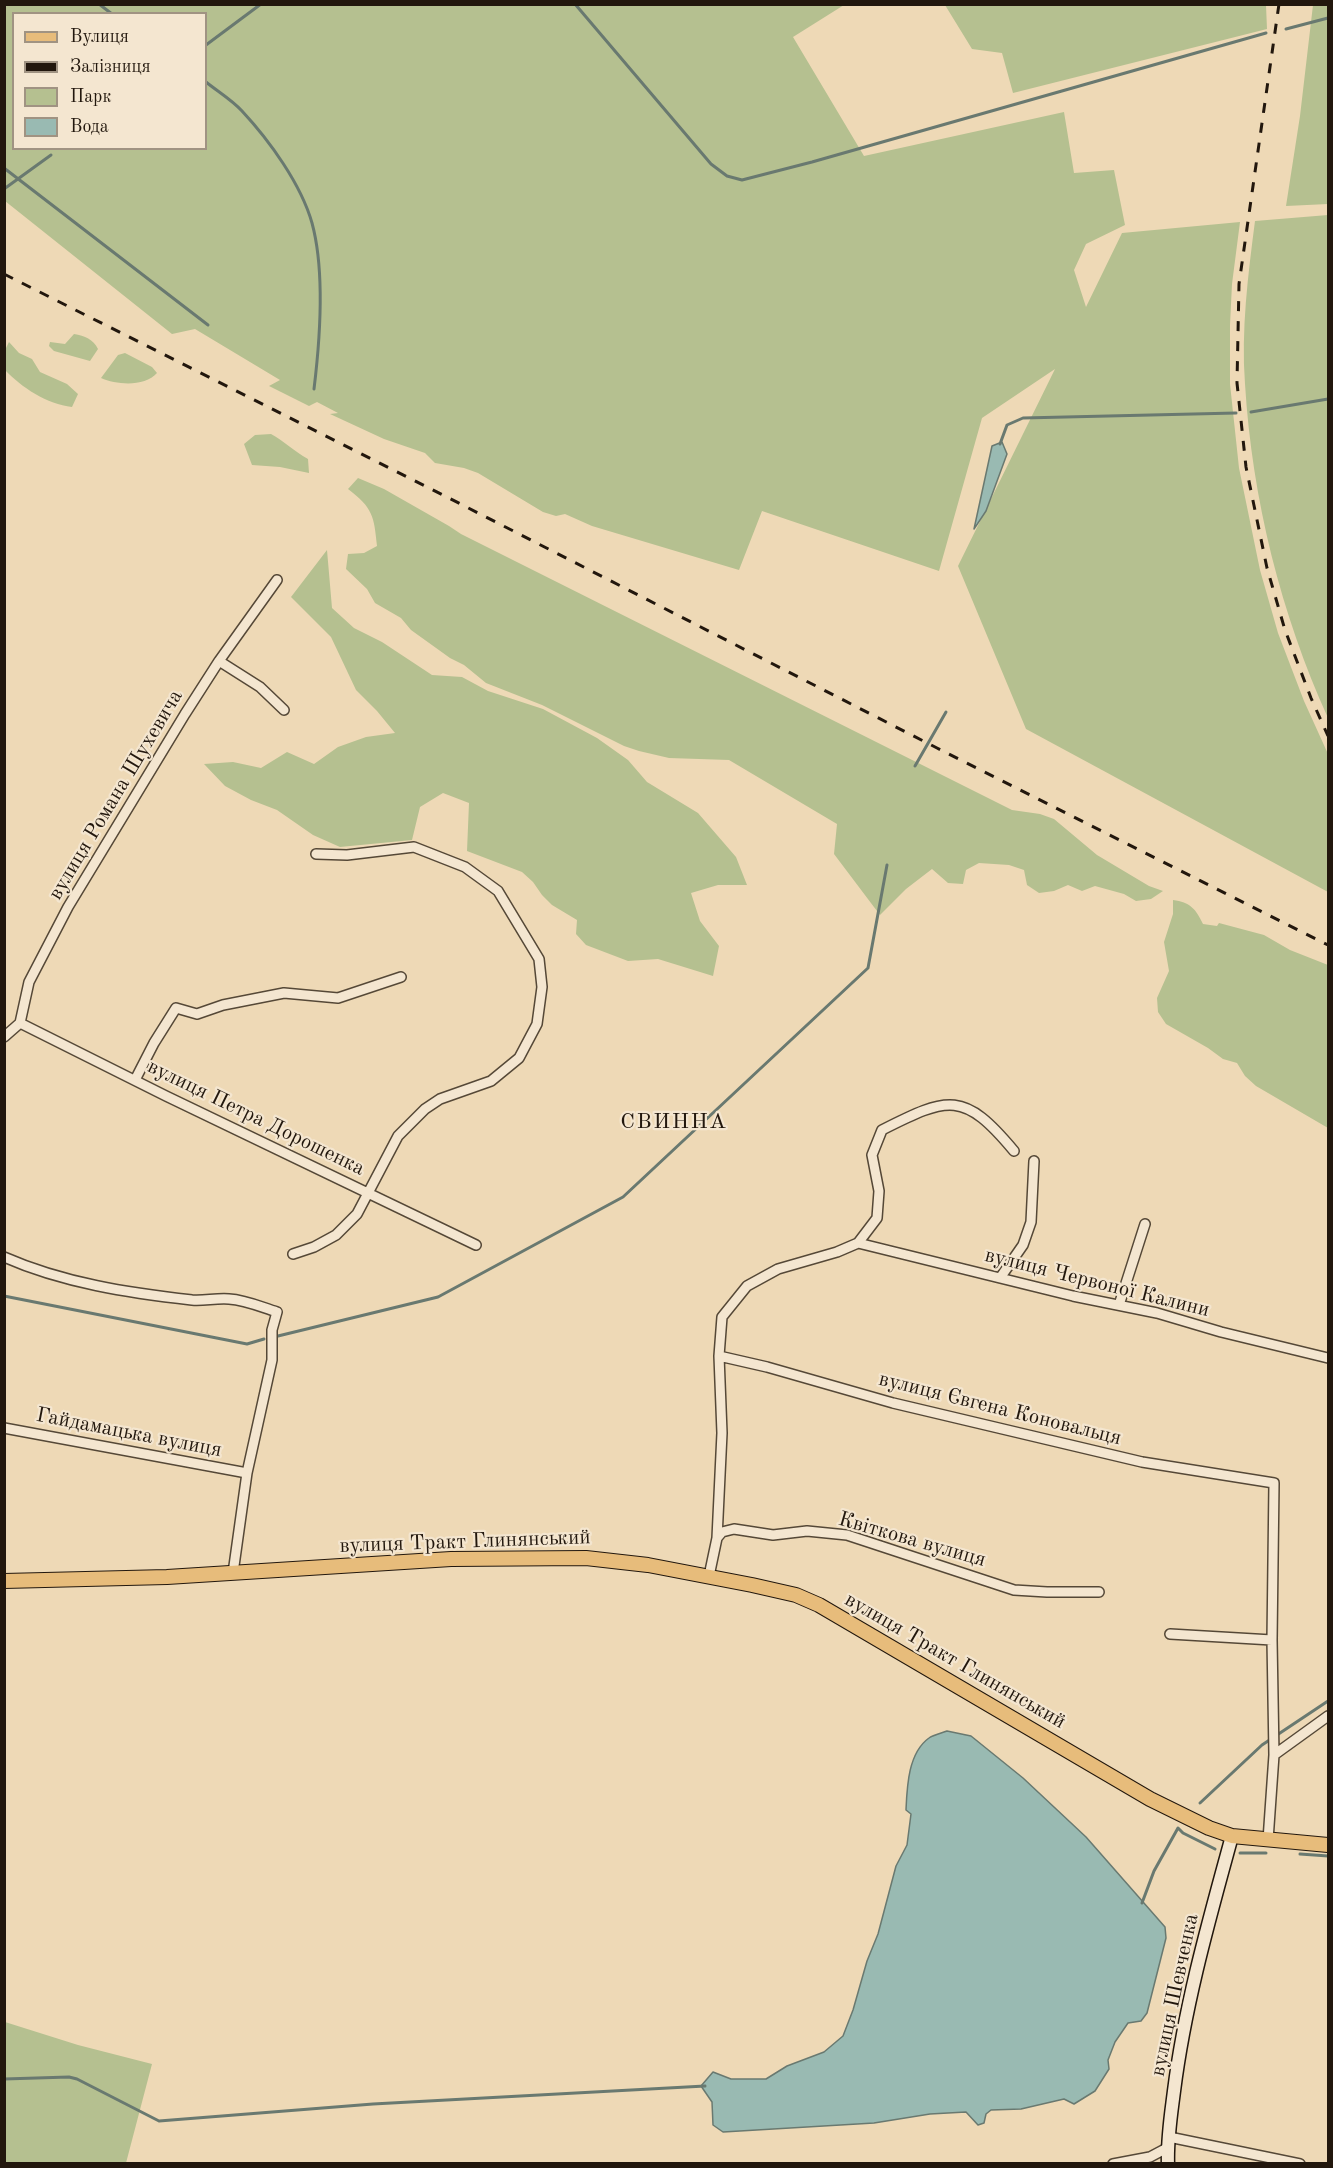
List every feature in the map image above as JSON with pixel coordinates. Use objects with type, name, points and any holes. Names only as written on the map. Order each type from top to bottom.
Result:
[{"type":"main road","name":"вулиця Тракт Глинянський","points":[[4,1581],[68,1581],[233,1573],[451,1559],[586,1558],[648,1565],[709,1576],[796,1595],[819,1605],[1150,1799],[1209,1828],[1232,1836],[1329,1845]]},
{"type":"main road","name":"вулиця Шевченка","points":[[1168,2163],[1168,2143],[1177,2069],[1192,1983],[1232,1836]]},
{"type":"street","name":"вулиця Романа Шухевича","points":[[20,1023],[29,982],[68,907],[185,714],[219,661],[277,580]]},
{"type":"street","points":[[219,661],[260,687],[284,710]]},
{"type":"street","points":[[293,1254],[314,1247],[336,1235],[357,1214],[398,1136],[425,1109],[440,1099],[491,1081],[519,1058],[537,1024],[542,987],[539,959],[498,891],[465,867],[414,847],[347,855],[316,854]]},
{"type":"street","points":[[135,1080],[176,1008],[197,1014],[223,1005],[284,993],[338,998],[401,976]]},
{"type":"street","points":[[4,1037],[20,1023]]},
{"type":"street","name":"вулиця Петра Дорошенка","points":[[20,1023],[476,1245]]},
{"type":"street","points":[[709,1576],[717,1538],[722,1433],[720,1356],[722,1317],[747,1286],[778,1269],[837,1252],[858,1243],[877,1218],[879,1191],[872,1155],[882,1130],[921,1110],[956,1103],[978,1113],[994,1126],[1014,1151]]},
{"type":"street","points":[[1000,1278],[1023,1245],[1031,1222],[1034,1161]]},
{"type":"street","points":[[1119,1305],[1145,1224]]},
{"type":"street","name":"вулиця Червоної Калини","points":[[858,1243],[1157,1313],[1221,1332],[1329,1358]]},
{"type":"street","points":[[4,1257],[35,1271],[96,1285],[194,1300],[248,1301],[277,1312],[272,1330],[272,1360],[248,1473],[233,1573]]},
{"type":"street","name":"вулиця Євгена Коновальця","points":[[720,1356],[893,1403],[1142,1462],[1274,1483],[1272,1640]]},
{"type":"street","name":"Гайдамацька вулиця","points":[[4,1428],[248,1473]]},
{"type":"street","name":"Квіткова вулиця","points":[[717,1538],[722,1532],[735,1529],[773,1535],[807,1531],[847,1535],[1014,1590],[1099,1592]]},
{"type":"street","points":[[1170,1634],[1272,1640],[1274,1755],[1268,1840]]},
{"type":"street","points":[[1274,1755],[1329,1716]]},
{"type":"street","points":[[1113,2163],[1150,2157],[1168,2143],[1300,2163]]},
{"type":"green space","points":[[5,4],[844,5],[793,37],[864,156],[1064,112],[1074,173],[1114,170],[1125,225],[1086,244],[1074,270],[1086,307],[1122,233],[1240,222],[1232,284],[1230,325],[1230,384],[1239,468],[1260,570],[1278,633],[1304,701],[1328,754],[1328,892],[1026,729],[958,566],[1055,369],[982,418],[939,571],[762,511],[739,570],[592,526],[565,514],[556,516],[543,512],[478,473],[435,463],[425,453],[384,439],[330,414],[338,413],[317,402],[309,406],[269,386],[280,380],[195,329],[172,334],[5,201]]},
{"type":"green space","points":[[945,5],[1266,5],[1267,29],[1013,93],[1002,53],[972,49]]},
{"type":"green space","points":[[1313,5],[1328,5],[1328,204],[1286,206],[1300,116]]},
{"type":"green space","points":[[1328,215],[1328,718],[1296,638],[1262,513],[1249,427],[1244,343],[1255,221]]},
{"type":"green space","points":[[74,334],[88,338],[98,349],[90,361],[54,351],[49,346],[50,342],[65,344]]},
{"type":"green space","points":[[9,342],[19,353],[32,359],[40,372],[67,384],[78,394],[72,407],[35,394],[4,369],[5,350]]},
{"type":"green space","points":[[125,353],[152,367],[157,373],[152,378],[138,383],[115,382],[101,378],[118,355]]},
{"type":"green space","points":[[271,434],[308,459],[309,473],[280,467],[252,465],[244,444],[255,435]]},
{"type":"green space","points":[[358,478],[384,489],[461,534],[1012,810],[1040,814],[1054,819],[1097,855],[1149,886],[1163,891],[1151,899],[1136,901],[1124,894],[1095,886],[1082,891],[1068,885],[1054,891],[1039,893],[1027,885],[1024,870],[1009,865],[979,863],[966,870],[963,884],[948,883],[932,869],[906,889],[880,915],[834,854],[837,824],[729,760],[669,758],[639,751],[624,746],[542,705],[486,683],[464,665],[450,658],[411,630],[401,618],[375,603],[367,589],[346,569],[348,554],[364,553],[377,546],[371,513],[363,502],[348,489]]},
{"type":"green space","points":[[327,550],[332,608],[354,628],[382,642],[432,675],[462,677],[488,691],[543,709],[597,738],[628,760],[647,782],[698,813],[736,857],[747,885],[718,885],[691,893],[700,921],[719,946],[713,976],[658,959],[628,961],[586,945],[576,934],[577,920],[552,905],[522,872],[467,851],[469,803],[443,793],[420,807],[412,840],[340,847],[313,835],[277,810],[251,800],[225,786],[204,764],[233,762],[261,768],[287,752],[314,764],[338,747],[366,737],[395,733],[356,690],[331,637],[291,597]]},
{"type":"green space","points":[[1173,900],[1184,902],[1192,907],[1203,924],[1217,926],[1219,923],[1264,935],[1290,950],[1328,965],[1328,1128],[1256,1086],[1245,1076],[1237,1063],[1223,1059],[1166,1024],[1158,1012],[1157,998],[1169,971],[1164,942],[1173,914]]},
{"type":"green space","points":[[5,2022],[78,2045],[152,2064],[126,2163],[5,2163]]},
{"type":"water","points":[[1002,442],[1007,454],[986,511],[974,529],[992,446]]},
{"type":"water","points":[[947,1731],[971,1736],[1023,1778],[1086,1837],[1165,1927],[1166,1938],[1147,2013],[1141,2021],[1128,2023],[1115,2042],[1108,2060],[1109,2069],[1095,2091],[1074,2104],[1064,2099],[1021,2109],[991,2110],[986,2114],[984,2123],[978,2125],[966,2112],[930,2114],[874,2123],[723,2132],[713,2125],[712,2102],[701,2086],[713,2072],[731,2079],[766,2079],[787,2066],[824,2052],[843,2036],[878,1934],[896,1866],[907,1845],[911,1814],[906,1810],[907,1791],[913,1761],[922,1744],[929,1738]]},
{"type":"waterway","points":[[99,4],[109,12]]},
{"type":"waterway","points":[[207,44],[261,4]]},
{"type":"waterway","points":[[575,4],[711,164],[727,176],[742,180],[1266,33]]},
{"type":"waterway","points":[[1286,29],[1328,18]]},
{"type":"waterway","points":[[207,83],[238,107],[263,135],[283,163],[307,208],[316,242],[320,284],[314,389]]},
{"type":"waterway","points":[[4,189],[51,155]]},
{"type":"waterway","points":[[4,168],[208,325]]},
{"type":"waterway","points":[[1251,412],[1328,399]]},
{"type":"waterway","points":[[1000,444],[1007,425],[1023,418],[1236,413]]},
{"type":"waterway","points":[[915,766],[946,712]]},
{"type":"waterway","points":[[278,1336],[438,1297],[623,1197],[868,968],[887,865]]},
{"type":"waterway","points":[[4,1296],[247,1344],[264,1339]]},
{"type":"waterway","points":[[1200,1803],[1262,1745],[1328,1701]]},
{"type":"waterway","points":[[1142,1903],[1154,1871],[1178,1828],[1183,1833],[1215,1849]]},
{"type":"waterway","points":[[1240,1853],[1266,1853]]},
{"type":"waterway","points":[[1300,1854],[1328,1856]]},
{"type":"waterway","points":[[4,2079],[69,2077],[77,2079],[159,2121],[373,2104],[705,2086]]},
{"type":"railway","points":[[1279,4],[1239,284],[1237,383],[1246,467],[1267,568],[1285,630],[1328,736]]},
{"type":"railway","points":[[4,274],[1328,945]]},
{"type":"district","name":"СВИННА","points":[[674,1122]]}]
